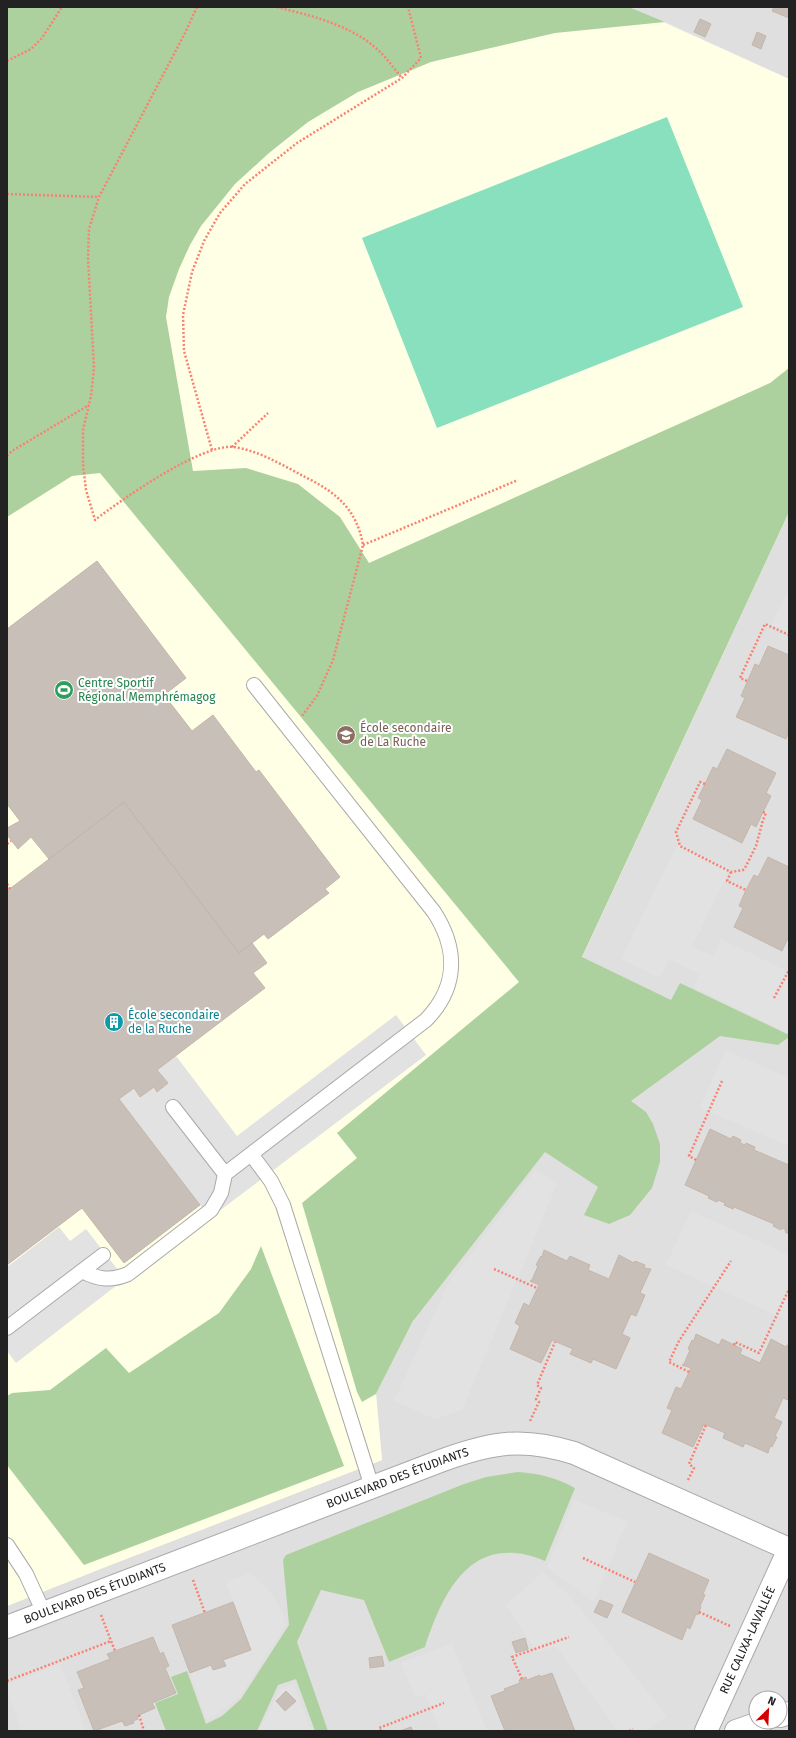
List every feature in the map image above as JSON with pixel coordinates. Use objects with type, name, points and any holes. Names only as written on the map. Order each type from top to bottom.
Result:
[{"type":"street","name":"BOULEVARD DES ÉTUDIANTS","points":[[7,1627],[473,1449],[493,1445],[529,1443],[555,1447],[574,1453],[789,1549]]},
{"type":"street","name":"RUE CALIXA-LAVALLÉE","points":[[706,1731],[789,1549]]},
{"type":"street","points":[[736,1731],[748,1727]]},
{"type":"lane","points":[[82,1271],[94,1277],[105,1280],[128,1274],[211,1210],[221,1193],[225,1174],[426,1020],[437,1009],[445,994],[450,977],[452,960],[449,943],[443,926],[434,912],[254,685]]},
{"type":"lane","points":[[173,1107],[225,1174]]},
{"type":"lane","points":[[251,1154],[271,1181],[283,1205],[372,1487]]},
{"type":"lane","points":[[7,1328],[103,1255]]},
{"type":"lane","points":[[7,1545],[26,1574],[44,1613]]},
{"type":"path","points":[[7,61],[31,49],[42,38],[62,7]]},
{"type":"path","points":[[197,7],[182,39],[99,197],[89,228],[88,258],[94,368],[89,405],[83,430],[86,490],[95,520],[136,490],[173,469],[212,450],[232,447],[250,450],[326,488],[345,504],[360,530],[363,545],[333,660],[317,696],[291,732]]},
{"type":"path","points":[[277,7],[323,20],[361,37],[378,50],[402,78]]},
{"type":"path","points":[[212,450],[184,351],[183,315],[192,272],[204,241],[220,213],[245,184],[297,143],[402,78],[421,58],[408,7]]},
{"type":"path","points":[[7,194],[99,197]]},
{"type":"path","points":[[7,456],[12,451],[89,405]]},
{"type":"path","points":[[232,447],[268,413]]},
{"type":"path","points":[[363,545],[518,480]]},
{"type":"path","points":[[747,681],[740,678],[765,624],[789,635]]},
{"type":"path","points":[[705,784],[700,782],[676,832],[680,846],[731,872],[743,870],[745,868],[758,840],[766,813],[764,812]]},
{"type":"path","points":[[7,844],[11,840]]},
{"type":"path","points":[[731,872],[727,881],[746,890]]},
{"type":"path","points":[[7,884],[10,889]]},
{"type":"path","points":[[774,998],[789,970]]},
{"type":"path","points":[[696,1160],[689,1156],[722,1081]]},
{"type":"path","points":[[689,1372],[669,1362],[679,1341],[731,1261]]},
{"type":"path","points":[[494,1269],[537,1288]]},
{"type":"path","points":[[734,1345],[734,1342],[760,1353],[789,1289]]},
{"type":"path","points":[[529,1443],[529,1424],[539,1402],[536,1399],[541,1388],[537,1384],[555,1342]]},
{"type":"path","points":[[678,1499],[694,1468],[689,1464],[706,1425]]},
{"type":"path","points":[[185,1558],[205,1613]]},
{"type":"path","points":[[582,1558],[636,1582]]},
{"type":"path","points":[[93,1594],[115,1651]]},
{"type":"path","points":[[700,1612],[750,1635]]},
{"type":"path","points":[[522,1678],[512,1657],[569,1637]]},
{"type":"path","points":[[7,1681],[111,1640]]},
{"type":"path","points":[[380,1731],[379,1728],[444,1703]]},
{"type":"path","points":[[139,1714],[144,1731]]},
{"type":"path","points":[[629,1731],[633,1729]]},
{"type":"shaded area","name":"École secondaire de La Ruche","points":[[7,7],[629,7],[789,79],[789,512],[413,1321],[376,1394],[382,1460],[7,1606]]},
{"type":"shaded area","points":[[629,7],[789,7],[789,79],[665,22]]},
{"type":"shaded area","points":[[789,512],[789,1731],[7,1731],[7,1606],[382,1460],[376,1394],[413,1321]]},
{"type":"shaded area","points":[[789,587],[789,633],[771,625]]},
{"type":"shaded area","points":[[678,844],[730,869],[692,947],[713,956],[721,939],[789,972],[789,1030],[787,1033],[693,987],[699,974],[669,959],[660,978],[621,959]]},
{"type":"shaded area","points":[[396,1015],[426,1055],[210,1218],[119,1099],[134,1088],[140,1097],[154,1087],[157,1092],[168,1083],[157,1070],[176,1056],[237,1136]]},
{"type":"shaded area","points":[[725,1050],[789,1078],[789,1146],[700,1108]]},
{"type":"shaded area","points":[[535,1170],[557,1184],[462,1410],[434,1419],[394,1401],[449,1282]]},
{"type":"shaded area","points":[[691,1211],[789,1255],[789,1321],[666,1265]]},
{"type":"shaded area","points":[[59,1227],[70,1241],[86,1229],[125,1279],[16,1363],[7,1351],[7,1267]]},
{"type":"shaded area","points":[[574,1500],[627,1521],[594,1602],[547,1567]]},
{"type":"shaded area","points":[[543,1572],[569,1595],[667,1716],[646,1731],[618,1731],[556,1646],[537,1652],[506,1605]]},
{"type":"shaded area","points":[[250,1573],[269,1590],[282,1612],[286,1625],[241,1695],[219,1713],[207,1720],[190,1673],[211,1665],[213,1670],[225,1666],[223,1660],[251,1650],[226,1582]]},
{"type":"shaded area","points":[[452,1643],[487,1731],[440,1731],[426,1694],[415,1697],[401,1663]]},
{"type":"shaded area","points":[[60,1664],[86,1731],[22,1731],[7,1692],[7,1684]]},
{"type":"shaded area","points":[[294,1684],[311,1731],[259,1731],[280,1689]]},
{"type":"green space","points":[[7,7],[629,7],[665,22],[555,33],[431,62],[358,92],[308,122],[269,153],[235,184],[201,226],[190,245],[179,269],[169,297],[166,317],[193,471],[246,468],[298,484],[340,517],[369,563],[770,383],[789,368],[789,512],[582,957],[671,1000],[680,983],[789,1035],[789,1037],[778,1045],[720,1036],[631,1101],[646,1112],[653,1124],[660,1144],[660,1162],[652,1188],[630,1215],[609,1224],[584,1215],[598,1187],[545,1152],[413,1321],[376,1394],[362,1402],[357,1392],[302,1203],[357,1158],[337,1133],[519,982],[100,473],[72,476],[7,517]]},
{"type":"green space","points":[[667,117],[743,307],[437,428],[362,238]]},
{"type":"green space","points":[[261,1246],[344,1466],[84,1565],[7,1465],[7,1396],[12,1393],[50,1390],[106,1348],[129,1373],[219,1313],[251,1269]]},
{"type":"green space","points":[[518,1472],[548,1477],[561,1481],[575,1488],[545,1561],[520,1554],[499,1554],[480,1560],[465,1571],[452,1586],[433,1625],[425,1647],[389,1662],[364,1600],[321,1590],[297,1642],[328,1731],[315,1731],[296,1679],[278,1685],[257,1731],[166,1731],[155,1703],[178,1694],[171,1677],[187,1671],[206,1724],[222,1716],[241,1699],[289,1625],[283,1560],[286,1555],[464,1484],[486,1477]]},
{"type":"building","points":[[774,7],[789,7],[789,18],[772,11]]},
{"type":"building","points":[[700,19],[711,24],[705,37],[694,32]]},
{"type":"building","points":[[757,32],[766,36],[761,49],[752,45]]},
{"type":"building","points":[[97,561],[186,678],[164,695],[192,731],[213,715],[256,772],[259,770],[340,877],[325,889],[329,893],[268,939],[264,934],[239,953],[124,802],[49,859],[31,837],[18,849],[7,835],[7,828],[20,821],[7,804],[7,629]]},
{"type":"building","points":[[768,646],[789,655],[789,732],[786,739],[736,717],[745,698],[741,696],[755,664],[759,666]]},
{"type":"building","points":[[727,749],[776,773],[766,793],[771,796],[756,827],[751,824],[742,843],[693,819],[702,800],[698,798],[713,767],[717,769]]},
{"type":"building","name":"École secondaire de la Ruche","points":[[124,802],[239,953],[252,943],[267,963],[253,973],[265,988],[157,1070],[168,1083],[157,1092],[154,1087],[140,1097],[134,1088],[119,1099],[200,1205],[124,1263],[82,1208],[7,1265],[7,891]]},
{"type":"building","points":[[768,857],[789,867],[789,936],[782,951],[734,927],[743,908],[739,906],[746,890],[754,875],[758,877]]},
{"type":"building","points":[[710,1129],[731,1139],[733,1136],[741,1140],[740,1143],[745,1145],[746,1143],[755,1147],[754,1150],[789,1165],[789,1234],[782,1228],[781,1230],[773,1226],[774,1224],[734,1207],[733,1209],[724,1205],[725,1203],[718,1200],[717,1202],[708,1198],[709,1196],[685,1185]]},
{"type":"building","points":[[544,1250],[567,1261],[570,1256],[590,1265],[588,1270],[609,1279],[619,1255],[634,1263],[635,1261],[645,1265],[644,1268],[651,1269],[640,1293],[645,1295],[636,1316],[631,1314],[622,1334],[630,1338],[616,1369],[593,1359],[591,1363],[570,1354],[573,1349],[552,1340],[541,1363],[510,1349],[520,1326],[515,1323],[524,1303],[529,1306],[539,1285],[530,1281],[532,1280],[538,1266],[536,1265],[541,1256],[542,1257]]},
{"type":"building","points":[[696,1334],[719,1345],[722,1339],[742,1349],[740,1354],[760,1363],[771,1339],[786,1347],[787,1345],[789,1346],[789,1397],[788,1400],[783,1398],[774,1418],[782,1422],[775,1436],[777,1437],[772,1447],[770,1446],[768,1453],[745,1443],[743,1447],[723,1438],[725,1433],[704,1424],[693,1447],[662,1433],[672,1410],[667,1408],[676,1387],[681,1389],[691,1368],[682,1365],[684,1364],[690,1350],[688,1349],[692,1340],[694,1341]]},
{"type":"building","points":[[649,1553],[709,1580],[703,1594],[705,1595],[698,1615],[696,1614],[690,1629],[687,1627],[682,1640],[622,1612]]},
{"type":"building","points":[[600,1600],[613,1605],[607,1618],[594,1612]]},
{"type":"building","points":[[233,1602],[251,1650],[223,1660],[226,1666],[213,1670],[211,1665],[190,1673],[172,1625]]},
{"type":"building","points":[[153,1637],[160,1654],[163,1652],[169,1666],[165,1668],[176,1693],[152,1703],[155,1708],[137,1716],[138,1719],[133,1721],[134,1723],[125,1726],[122,1721],[94,1731],[78,1690],[84,1688],[77,1672],[110,1659],[107,1654]]},
{"type":"building","points":[[525,1638],[528,1649],[516,1653],[512,1642]]},
{"type":"building","points":[[382,1656],[384,1666],[370,1668],[369,1658]]},
{"type":"building","points":[[552,1673],[575,1731],[505,1731],[491,1696],[520,1683],[519,1680],[526,1677],[527,1680],[540,1675],[540,1677]]},
{"type":"building","points":[[286,1691],[296,1701],[285,1711],[276,1701]]},
{"type":"building","points":[[411,1727],[413,1731],[400,1731]]},
{"type":"place","name":"Centre Sportif Régional Memphrémagog","points":[[64,690]]},
{"type":"place","name":"École secondaire de La Ruche","points":[[346,735]]},
{"type":"place","name":"École secondaire de la Ruche","points":[[114,1022]]}]
